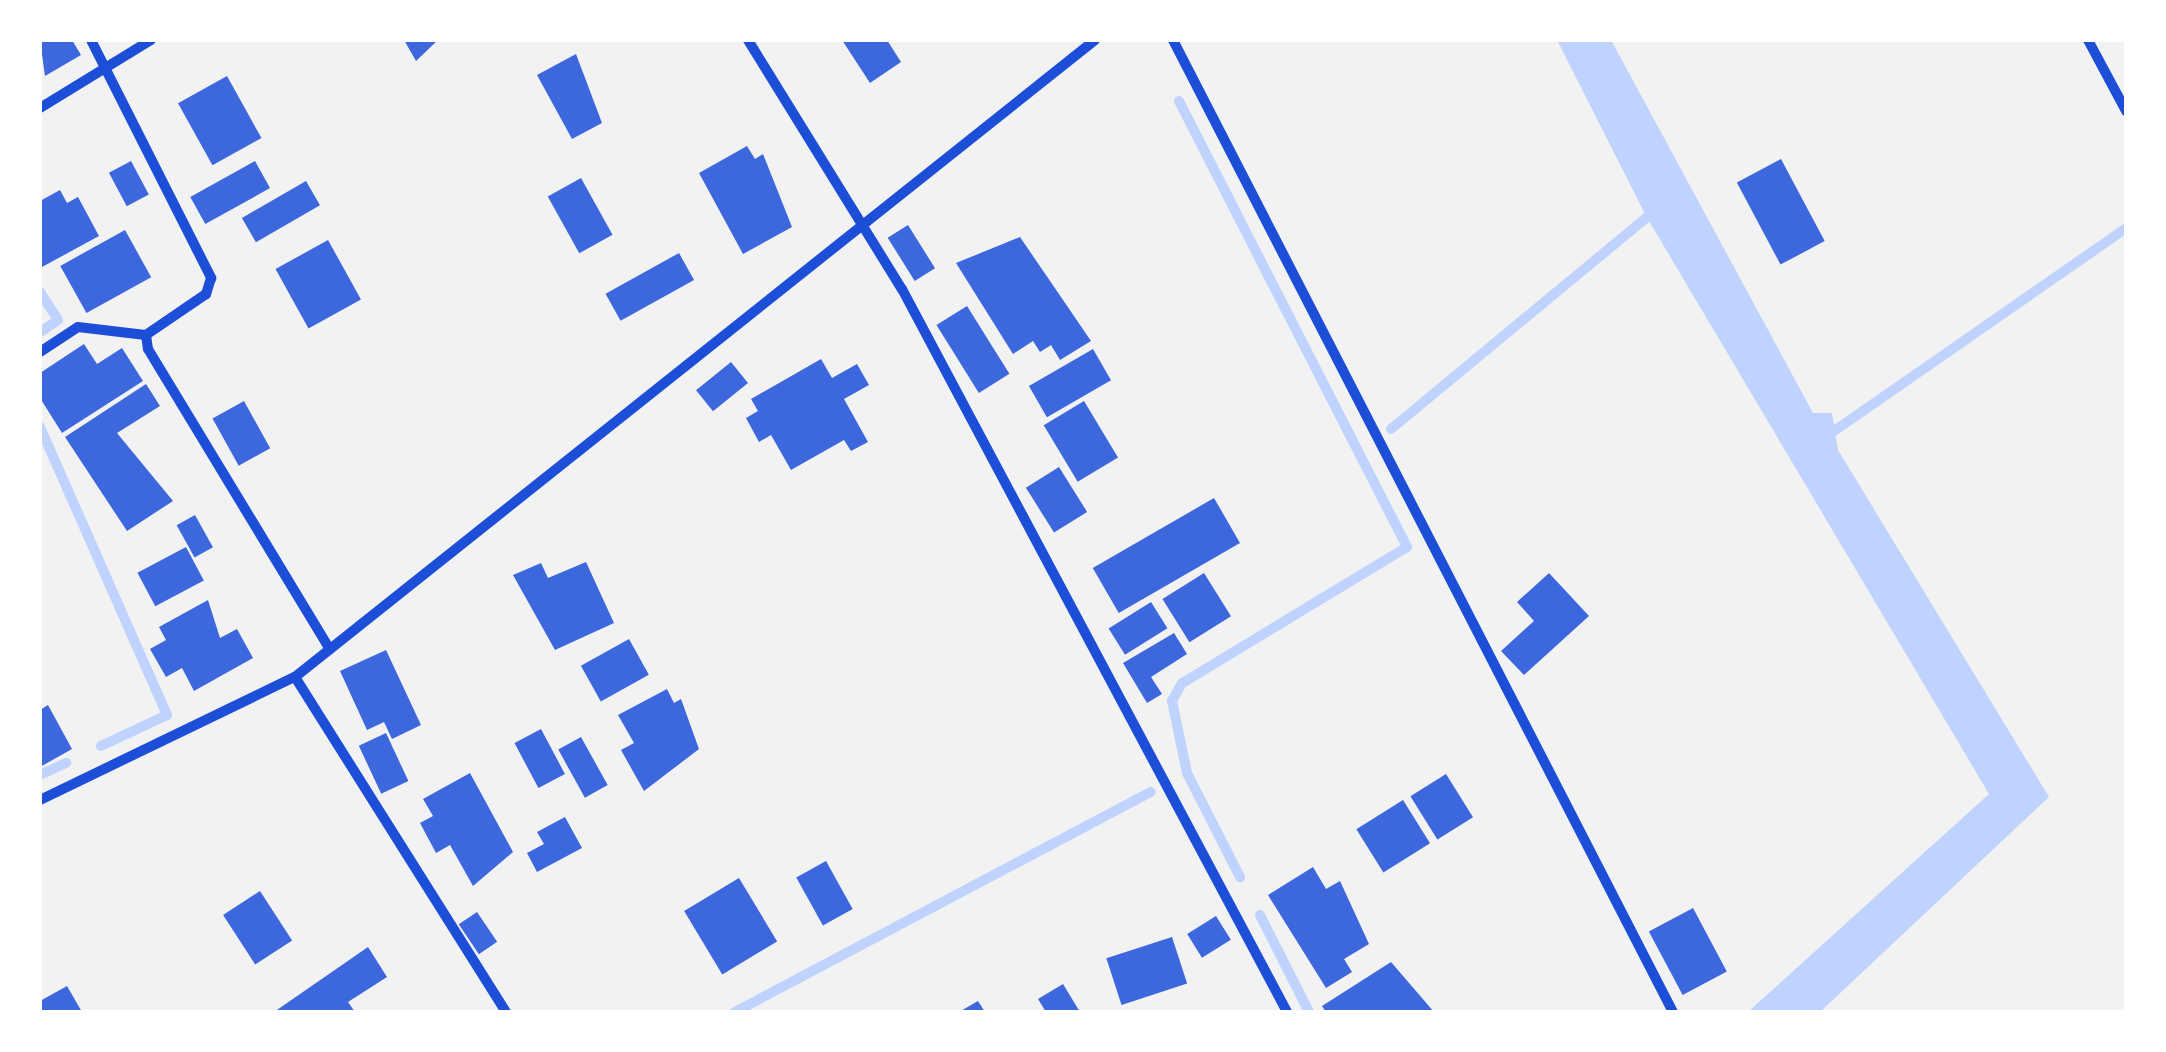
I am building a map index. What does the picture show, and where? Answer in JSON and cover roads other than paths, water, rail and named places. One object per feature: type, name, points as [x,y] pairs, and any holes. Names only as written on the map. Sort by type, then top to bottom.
[{"type":"street","points":[[40,352],[78,327],[146,335],[206,294],[211,278],[91,40]]},
{"type":"street","points":[[40,108],[151,40]]},
{"type":"street","points":[[748,40],[861,233],[902,289],[1287,1012]]},
{"type":"street","points":[[40,800],[295,677],[861,233],[1095,40]]},
{"type":"street","points":[[1173,40],[1673,1012]]},
{"type":"street","points":[[2088,40],[2126,111]]},
{"type":"street","points":[[146,335],[330,649]]},
{"type":"street","points":[[295,677],[506,1012]]},
{"type":"water","points":[[1557,40],[1611,40],[1813,413],[1832,413],[1838,450],[2049,797],[1820,1012],[1748,1012],[1989,794],[1646,216]]},
{"type":"waterway","points":[[1179,101],[1407,547],[1182,683],[1172,701],[1187,773],[1240,877]]},
{"type":"waterway","points":[[1391,429],[1656,210]]},
{"type":"waterway","points":[[1827,436],[2126,228]]},
{"type":"waterway","points":[[40,292],[58,320],[40,332]]},
{"type":"waterway","points":[[40,427],[167,715],[101,746]]},
{"type":"waterway","points":[[40,775],[66,763]]},
{"type":"waterway","points":[[735,1012],[1150,792]]},
{"type":"waterway","points":[[1260,915],[1309,1012]]}]
